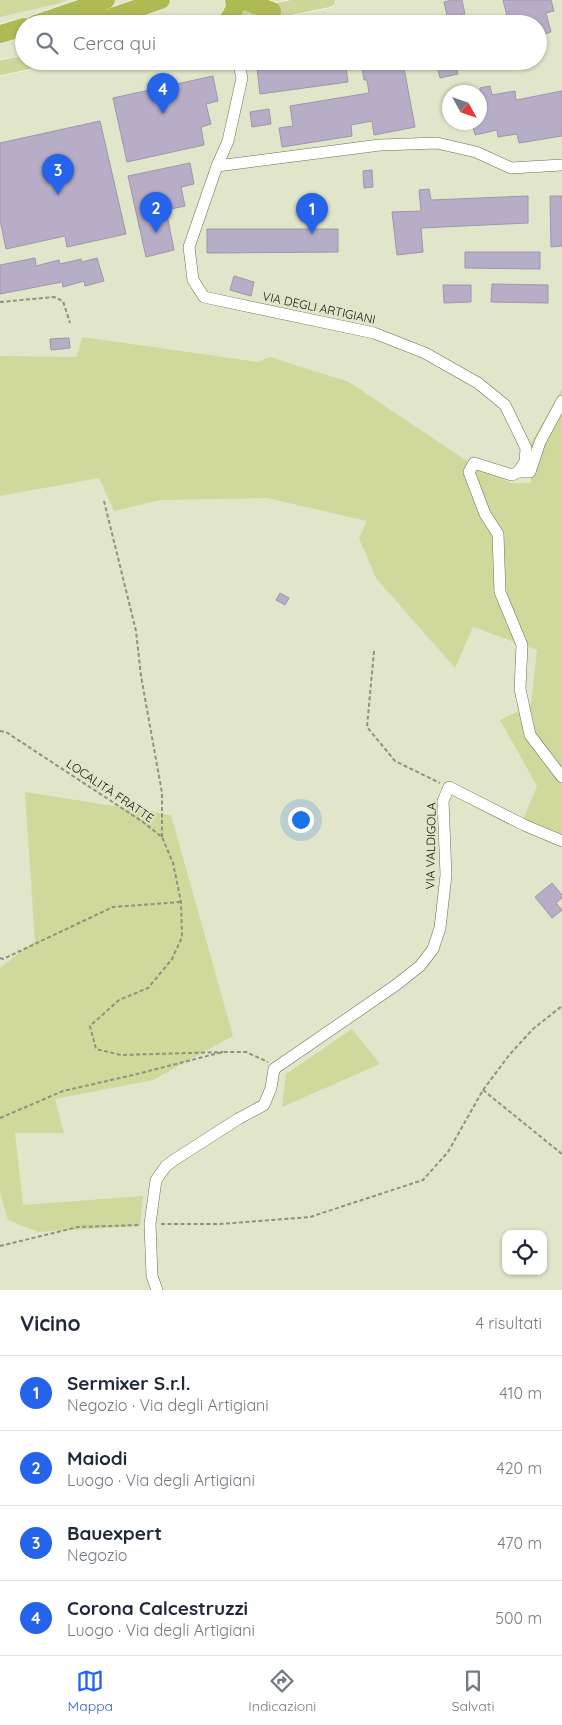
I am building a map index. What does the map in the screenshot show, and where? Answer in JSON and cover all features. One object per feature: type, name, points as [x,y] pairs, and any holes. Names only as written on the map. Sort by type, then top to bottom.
[{"type":"highway","points":[[62,15],[106,0]]},
{"type":"highway","points":[[85,15],[120,0]]},
{"type":"highway","points":[[118,15],[161,0]]},
{"type":"highway","points":[[232,15],[235,8],[234,0]]},
{"type":"highway","points":[[242,0],[272,11]]},
{"type":"highway","points":[[0,34],[15,30]]},
{"type":"highway","points":[[0,40],[15,37]]},
{"type":"main road","points":[[256,15],[328,0]]},
{"type":"main road","points":[[0,68],[15,65]]},
{"type":"street","name":"VIA DEGLI ARTIGIANI","points":[[240,70],[242,78],[228,142],[217,166],[189,247],[193,280],[204,297],[374,333],[425,353],[478,383],[505,405],[526,448],[525,462],[518,472]]},
{"type":"street","points":[[217,166],[380,145],[437,143],[476,152],[511,168],[562,165]]},
{"type":"street","points":[[562,401],[540,442],[530,472],[518,472],[512,475],[474,463],[468,472],[485,514],[498,534],[500,592],[522,645],[520,689],[530,735],[562,777]]},
{"type":"street","name":"VIA VALDIGOLA","points":[[274,1069],[396,985],[420,966],[433,949],[440,928],[446,875],[443,801],[449,787],[524,825],[562,840]]},
{"type":"street","points":[[157,1290],[152,1276],[150,1224],[156,1180],[166,1166],[238,1119],[264,1105],[271,1088],[274,1069]]},
{"type":"path","points":[[0,302],[54,297],[63,301],[70,323]]},
{"type":"path","points":[[104,501],[136,631],[141,676],[162,793],[162,837]]},
{"type":"path","points":[[374,651],[367,727],[395,761],[449,787]]},
{"type":"path","name":"LOCALITÀ FRATTE","points":[[0,731],[6,732],[143,822],[162,837],[173,863],[181,902],[182,937],[172,960],[148,988],[118,1000],[90,1026],[96,1049],[121,1055],[223,1052]]},
{"type":"path","points":[[0,958],[3,959],[113,907],[181,902]]},
{"type":"path","points":[[0,1246],[78,1226],[220,1224],[310,1217],[423,1180],[448,1152],[483,1090],[510,1054],[533,1029],[562,1006]]},
{"type":"path","points":[[0,1118],[63,1091],[223,1052],[246,1052],[268,1062],[274,1069]]},
{"type":"path","points":[[483,1090],[562,1154]]},
{"type":"green space","points":[[0,0],[67,0],[0,17]]},
{"type":"green space","points":[[82,337],[257,362],[270,357],[349,382],[479,469],[512,483],[531,483],[531,443],[562,389],[562,841],[523,820],[537,786],[500,720],[531,705],[537,650],[473,627],[455,668],[376,578],[359,538],[367,521],[267,498],[160,500],[114,511],[99,478],[0,496],[0,356],[77,357]]},
{"type":"green space","points":[[25,792],[171,815],[233,1036],[153,1080],[55,1099],[64,1133],[15,1133],[23,1205],[143,1196],[140,1226],[38,1232],[8,1220],[0,1192],[0,968],[35,941]]},
{"type":"green space","points":[[352,1029],[380,1064],[282,1107],[286,1074]]},
{"type":"building","points":[[462,0],[465,14],[447,15],[444,2]]},
{"type":"building","points":[[503,0],[551,0],[554,11],[546,13],[547,15],[507,15]]},
{"type":"building","points":[[547,17],[551,32],[547,33]]},
{"type":"building","points":[[257,70],[346,70],[348,82],[260,94]]},
{"type":"building","points":[[362,70],[404,70],[415,127],[374,135],[372,121],[351,125],[352,136],[282,147],[279,128],[293,126],[290,106],[369,93],[367,80],[364,80]]},
{"type":"building","points":[[438,70],[457,70],[458,74],[440,78]]},
{"type":"building","points":[[213,76],[218,101],[206,104],[211,124],[201,127],[204,145],[127,162],[113,98]]},
{"type":"building","points":[[490,86],[492,95],[515,91],[516,100],[562,91],[562,136],[519,143],[517,134],[498,137],[497,130],[475,135],[474,130],[487,130],[487,87]]},
{"type":"building","points":[[269,109],[271,124],[252,127],[250,112]]},
{"type":"building","points":[[100,121],[126,234],[67,247],[65,236],[6,249],[0,220],[0,143]]},
{"type":"building","points":[[190,163],[194,184],[181,187],[185,206],[166,210],[174,250],[146,257],[128,176]]},
{"type":"building","points":[[372,170],[373,187],[364,188],[363,171]]},
{"type":"building","points":[[429,189],[431,200],[528,196],[528,223],[421,228],[423,252],[397,255],[392,212],[421,211],[419,190]]},
{"type":"building","points":[[550,196],[562,196],[562,246],[551,247]]},
{"type":"building","points":[[207,229],[338,229],[338,252],[207,253]]},
{"type":"building","points":[[465,252],[540,252],[540,269],[465,268]]},
{"type":"building","points":[[35,258],[36,266],[59,260],[60,264],[81,259],[82,262],[97,258],[104,281],[85,286],[84,281],[63,287],[62,282],[0,294],[0,265]]},
{"type":"building","points":[[234,276],[254,282],[251,296],[230,290]]},
{"type":"building","points":[[492,284],[548,285],[548,303],[491,302]]},
{"type":"building","points":[[443,285],[471,285],[471,302],[444,303]]},
{"type":"building","points":[[69,338],[70,348],[51,350],[50,339]]},
{"type":"building","points":[[280,593],[289,598],[285,605],[276,600]]},
{"type":"building","points":[[552,883],[562,895],[562,898],[556,903],[562,910],[552,918],[535,897]]},
{"type":"place","name":"Corona Calcestruzzi","points":[[163,114]]},
{"type":"place","name":"Bauexpert","points":[[58,195]]},
{"type":"place","name":"Maiodi","points":[[156,233]]},
{"type":"place","name":"Sermixer S.r.l.","points":[[312,234]]}]
